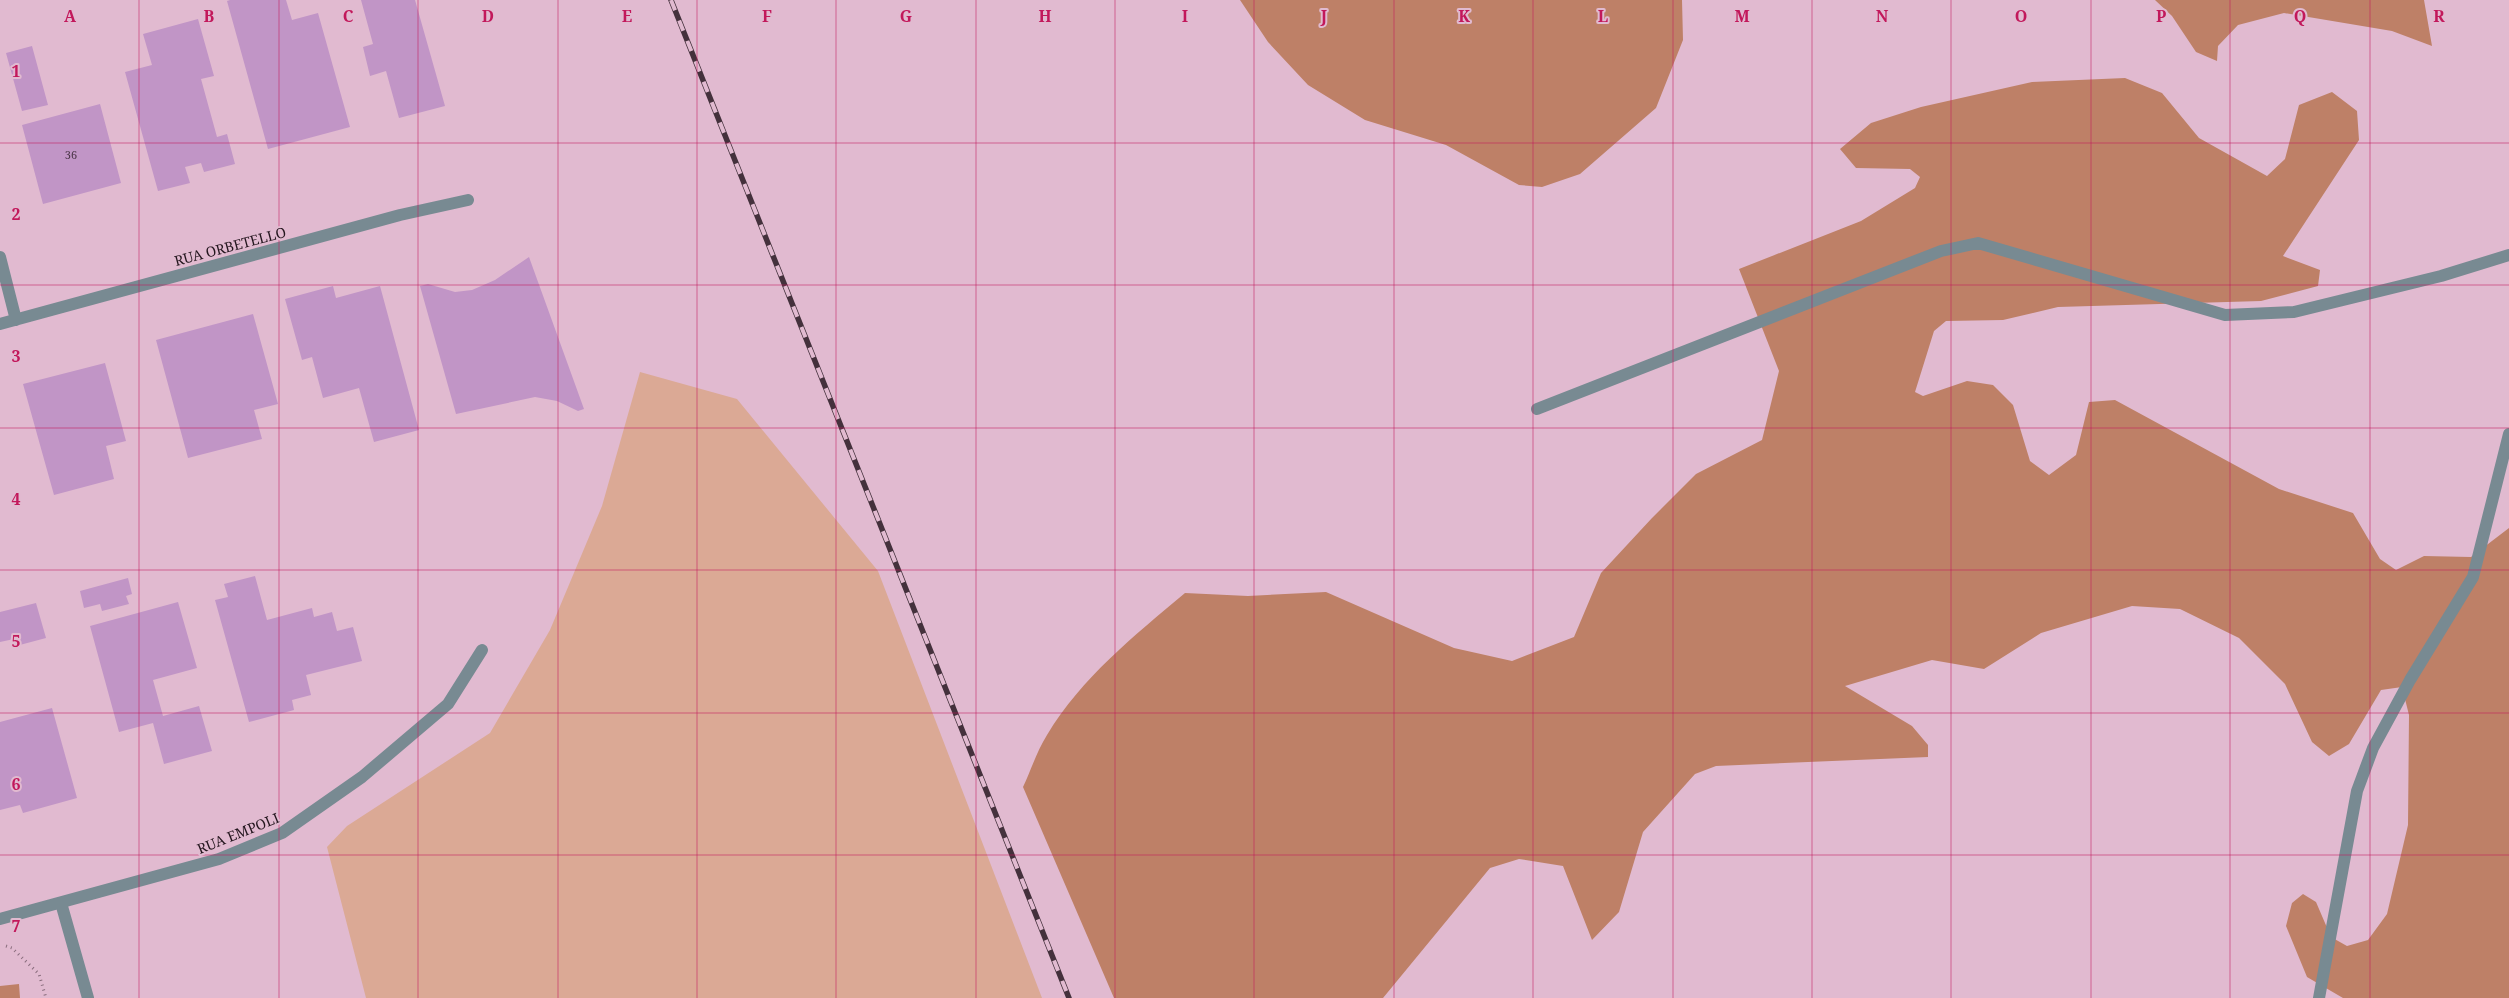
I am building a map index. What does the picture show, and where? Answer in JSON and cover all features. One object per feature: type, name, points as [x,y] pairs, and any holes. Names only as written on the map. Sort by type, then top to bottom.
[{"type":"street","name":"RUA ORBETELLO","points":[[0,324],[390,218],[468,200]]},
{"type":"street","points":[[1537,409],[1941,251],[1978,243],[2225,315],[2294,312],[2441,276],[2509,255]]},
{"type":"street","points":[[0,257],[16,320]]},
{"type":"street","points":[[2319,998],[2357,791],[2373,748],[2473,577],[2509,434]]},
{"type":"street","name":"RUA EMPOLI","points":[[0,918],[219,860],[282,833],[362,777],[448,704],[482,650]]},
{"type":"street","points":[[61,903],[88,998]]},
{"type":"path","points":[[0,944],[12,948],[39,974],[46,998]]},
{"type":"shaded area","points":[[1240,0],[1682,0],[1683,40],[1656,108],[1580,174],[1542,187],[1519,185],[1446,145],[1365,120],[1308,85],[1268,42]]},
{"type":"shaded area","points":[[2155,0],[2424,0],[2432,46],[2392,31],[2284,13],[2238,25],[2218,46],[2217,61],[2196,52],[2172,16]]},
{"type":"shaded area","points":[[2125,78],[2162,93],[2199,138],[2267,176],[2285,159],[2299,105],[2332,92],[2357,111],[2359,140],[2283,256],[2320,270],[2318,286],[2261,301],[2058,307],[2003,320],[1946,321],[1934,331],[1915,392],[1923,396],[1967,381],[1993,385],[2013,405],[2030,461],[2049,475],[2076,455],[2089,402],[2115,400],[2279,489],[2353,513],[2380,559],[2396,570],[2424,556],[2471,557],[2509,528],[2509,998],[2343,998],[2307,977],[2286,926],[2292,903],[2303,894],[2316,902],[2331,937],[2347,946],[2368,940],[2387,914],[2408,825],[2409,715],[2402,687],[2381,690],[2349,744],[2329,756],[2312,742],[2285,684],[2239,638],[2180,609],[2132,606],[2041,633],[1984,669],[1932,660],[1845,686],[1912,726],[1928,745],[1928,757],[1716,766],[1695,774],[1643,832],[1619,912],[1592,940],[1563,866],[1519,859],[1490,868],[1383,998],[1114,998],[1023,787],[1043,741],[1061,714],[1076,694],[1110,658],[1185,593],[1248,596],[1326,592],[1454,648],[1512,661],[1574,637],[1601,573],[1652,518],[1696,474],[1762,440],[1779,371],[1739,269],[1861,221],[1915,188],[1920,177],[1910,169],[1856,168],[1840,149],[1871,123],[1921,107],[2032,82]]},
{"type":"shaded area","points":[[640,372],[737,399],[878,571],[1042,998],[366,998],[327,847],[347,826],[490,733],[550,630],[602,506]]},
{"type":"shaded area","points":[[19,984],[20,998],[0,998],[0,986]]},
{"type":"building","points":[[286,0],[292,20],[318,13],[350,127],[268,149],[227,1]]},
{"type":"building","points":[[361,0],[415,0],[445,106],[399,118],[386,71],[370,76],[363,47],[373,44]]},
{"type":"building","points":[[198,19],[214,76],[201,79],[217,137],[227,134],[235,164],[204,172],[201,163],[185,167],[190,183],[158,191],[125,72],[152,65],[143,34]]},
{"type":"building","points":[[32,46],[48,105],[22,111],[6,53]]},
{"type":"building","points":[[100,104],[121,183],[43,204],[22,125]]},
{"type":"building","points":[[529,257],[584,409],[578,411],[557,401],[535,397],[456,414],[420,286],[428,284],[455,292],[472,290],[495,280]]},
{"type":"building","points":[[333,286],[336,298],[380,286],[419,430],[374,442],[359,388],[323,398],[312,357],[302,360],[285,299]]},
{"type":"building","points":[[253,314],[278,404],[254,410],[262,439],[188,458],[156,340]]},
{"type":"building","points":[[105,363],[126,441],[106,446],[114,479],[54,495],[23,384]]},
{"type":"building","points":[[255,576],[267,620],[312,608],[314,617],[332,612],[337,631],[353,627],[362,661],[306,675],[311,695],[292,700],[294,710],[249,722],[215,600],[228,597],[224,584]]},
{"type":"building","points":[[128,578],[132,594],[126,596],[129,604],[102,611],[100,604],[84,608],[80,591]]},
{"type":"building","points":[[178,602],[197,668],[153,680],[163,716],[199,706],[212,751],[164,764],[153,723],[119,732],[90,626]]},
{"type":"building","points":[[36,603],[46,638],[16,646],[14,639],[0,642],[0,612]]},
{"type":"building","points":[[52,708],[77,798],[23,813],[20,805],[0,810],[0,722]]},
{"type":"railway","points":[[671,0],[1069,998]]}]
